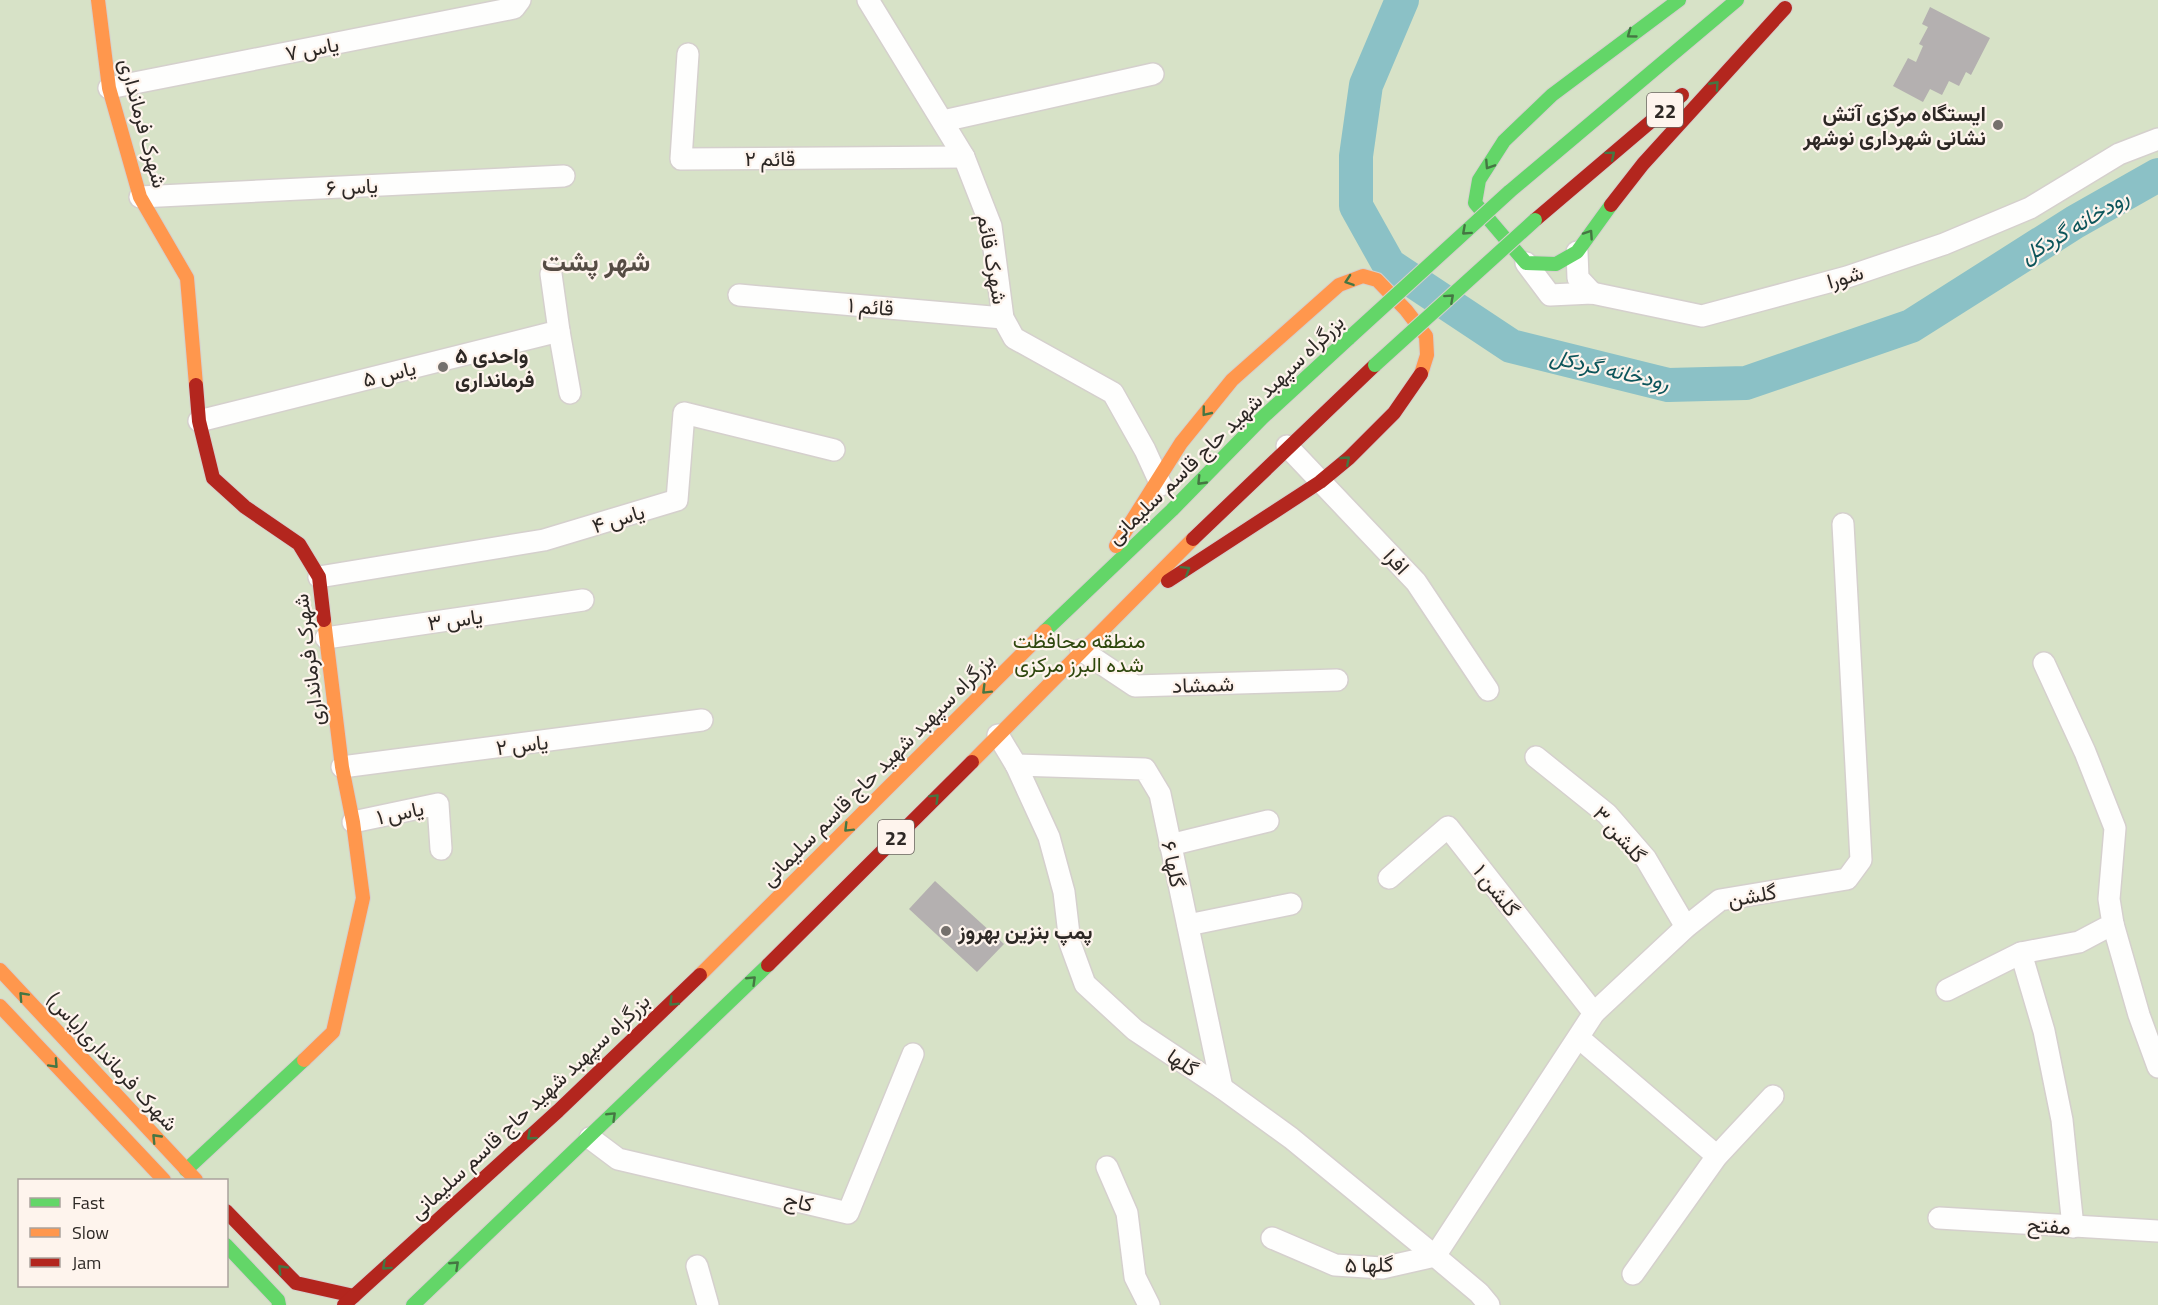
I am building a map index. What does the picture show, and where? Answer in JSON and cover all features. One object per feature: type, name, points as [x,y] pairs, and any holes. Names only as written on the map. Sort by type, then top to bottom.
[{"type":"main road","name":"شهرک فرمانداری","points":[[98,0],[109,88],[140,197],[187,278],[199,421],[213,478],[245,507],[299,544],[319,577],[342,767],[353,822],[363,898],[333,1032],[186,1170]]},
{"type":"main road","points":[[1679,0],[1552,95],[1504,141],[1479,180],[1476,202],[1526,263],[1556,264],[1577,252],[1600,218],[1643,164],[1790,4]]},
{"type":"main road","name":"بزرگراه سپهبد شهید حاج قاسم سلیمانی","points":[[349,1300],[558,1111],[715,961],[1050,626],[1172,510],[1262,418],[1509,192],[1737,0]]},
{"type":"main road","name":"22","points":[[413,1305],[590,1138],[1287,446],[1535,220],[1790,4]]},
{"type":"main road","points":[[1089,590],[1181,443],[1232,380],[1339,285],[1363,276],[1377,279],[1426,336],[1427,355],[1419,379],[1394,413],[1349,458],[1320,482],[1236,539],[1118,613]]},
{"type":"main road","name":"شهرک فرمانداری(یاس)","points":[[0,970],[195,1179]]},
{"type":"main road","points":[[0,1006],[164,1179]]},
{"type":"main road","points":[[100,1114],[117,1097]]},
{"type":"main road","points":[[228,1213],[296,1283],[349,1300]]},
{"type":"main road","points":[[228,1247],[278,1300],[279,1305]]},
{"type":"street","name":"شهرک قائم","points":[[868,0],[964,157],[991,226],[1003,318],[1014,338],[1113,393],[1145,450],[1172,510]]},
{"type":"street","name":"یاس ۷","points":[[109,88],[517,4]]},
{"type":"street","name":"قائم ۲","points":[[688,54],[681,159],[964,157]]},
{"type":"street","points":[[943,121],[1153,74]]},
{"type":"street","name":"شورا","points":[[1526,263],[1550,296],[1592,293],[1702,316],[1847,277],[1944,244],[2030,208],[2119,154],[2158,139]]},
{"type":"street","name":"یاس ۶","points":[[140,197],[564,176]]},
{"type":"street","points":[[1577,252],[1578,278],[1592,293]]},
{"type":"street","points":[[550,274],[570,393]]},
{"type":"street","name":"قائم ۱","points":[[739,295],[1003,318]]},
{"type":"street","name":"یاس ۵","points":[[199,421],[559,331]]},
{"type":"street","name":"یاس ۴","points":[[319,577],[544,540],[677,500],[684,413],[834,450]]},
{"type":"street","name":"افرا","points":[[1287,446],[1416,582],[1488,690]]},
{"type":"street","name":"گلشن","points":[[1435,1256],[1594,1013],[1686,927],[1720,900],[1847,879],[1861,860],[1843,524]]},
{"type":"street","name":"یاس ۳","points":[[326,638],[583,600]]},
{"type":"street","name":"شمشاد","points":[[1080,650],[1135,686],[1336,680]]},
{"type":"street","points":[[2044,663],[2085,752],[2115,828],[2109,900],[2113,924],[2139,1015],[2158,1067]]},
{"type":"street","name":"یاس ۲","points":[[342,767],[702,720]]},
{"type":"street","name":"گلها","points":[[998,735],[1016,765],[1049,837],[1064,892],[1070,943],[1085,984],[1136,1030],[1291,1138],[1479,1293],[1489,1305]]},
{"type":"street","name":"گلشن ۳","points":[[1536,757],[1607,814],[1646,859],[1686,927]]},
{"type":"street","name":"گلها ۶","points":[[1016,765],[1145,770],[1160,795],[1222,1088]]},
{"type":"street","name":"یاس ۱","points":[[353,822],[438,804],[441,849]]},
{"type":"street","points":[[1170,845],[1268,821]]},
{"type":"street","name":"گلشن ۱","points":[[1389,878],[1448,828],[1594,1013]]},
{"type":"street","points":[[1188,925],[1291,904]]},
{"type":"street","points":[[1947,990],[2021,953],[2079,942],[2113,924]]},
{"type":"street","points":[[2021,953],[2044,1030],[2062,1120],[2073,1227]]},
{"type":"street","points":[[1579,1038],[1717,1156]]},
{"type":"street","name":"کاج","points":[[590,1138],[618,1159],[848,1213],[913,1054]]},
{"type":"street","points":[[1633,1274],[1717,1156],[1773,1096]]},
{"type":"street","points":[[1107,1167],[1127,1213],[1135,1277],[1149,1305]]},
{"type":"street","name":"مفتح","points":[[1939,1218],[2158,1231]]},
{"type":"street","name":"گلها ۵","points":[[1272,1238],[1335,1265],[1382,1268],[1435,1256]]},
{"type":"street","points":[[697,1266],[708,1305]]},
{"type":"green space","name":"منطقه محافظت شده البرز مرکزی","points":[[0,0],[2158,0],[2158,1305],[0,1305]]},
{"type":"building","points":[[1930,7],[1990,38],[1971,75],[1966,72],[1959,86],[1949,81],[1942,95],[1930,89],[1923,102],[1893,86],[1908,58],[1916,62],[1923,46],[1919,44],[1928,27],[1922,24]]},
{"type":"building","points":[[935,881],[1004,944],[977,972],[909,909]]},
{"type":"waterway","name":"رودخانه گردکل","points":[[1402,0],[1366,85],[1356,156],[1356,206],[1389,265],[1511,346],[1668,385],[1746,383],[1911,326],[2075,222],[2158,175]]},
{"type":"traffic: fast","points":[[1611,205],[1577,252],[1556,264],[1526,263],[1475,203],[1479,180],[1504,141],[1552,95],[1679,0]]},
{"type":"traffic: fast","points":[[1509,192],[1737,0]]},
{"type":"traffic: fast","points":[[1349,338],[1509,192]]},
{"type":"traffic: fast","points":[[1375,365],[1535,220]]},
{"type":"traffic: fast","points":[[1045,631],[1172,510],[1262,418],[1349,338]]},
{"type":"traffic: fast","points":[[413,1305],[768,965]]},
{"type":"traffic: fast","points":[[186,1170],[304,1060]]},
{"type":"traffic: fast","points":[[228,1247],[278,1300],[279,1305]]},
{"type":"traffic: slow","points":[[98,0],[109,88],[140,197],[187,278],[196,385]]},
{"type":"traffic: slow","points":[[1116,546],[1181,443],[1232,380],[1339,285],[1363,276],[1377,280],[1406,310],[1426,336],[1427,355],[1421,374]]},
{"type":"traffic: slow","points":[[972,762],[1193,539]]},
{"type":"traffic: slow","points":[[304,1060],[333,1032],[363,898],[353,822],[342,767],[324,620]]},
{"type":"traffic: slow","points":[[700,975],[1045,631]]},
{"type":"traffic: slow","points":[[0,970],[195,1179]]},
{"type":"traffic: slow","points":[[0,1006],[163,1179]]},
{"type":"traffic: jam","points":[[1611,205],[1643,164],[1785,8]]},
{"type":"traffic: jam","points":[[1535,220],[1682,95]]},
{"type":"traffic: jam","points":[[1193,539],[1375,365]]},
{"type":"traffic: jam","points":[[1168,581],[1320,482],[1349,458],[1394,413],[1421,374]]},
{"type":"traffic: jam","points":[[196,385],[199,421],[213,478],[245,507],[299,544],[319,577],[324,620]]},
{"type":"traffic: jam","points":[[768,965],[972,762]]},
{"type":"traffic: jam","points":[[344,1305],[558,1111],[700,975]]},
{"type":"traffic: jam","points":[[228,1213],[296,1283],[354,1296]]},
{"type":"place","name":"ایستگاه مرکزی آتش نشانی شهرداری نوشهر","points":[[1998,125]]},
{"type":"place","name":"۵ واحدی فرمانداری","points":[[443,367]]},
{"type":"place","name":"پمپ بنزین بهروز","points":[[946,931]]},
{"type":"district","name":"شهر پشت","points":[[596,260]]}]
